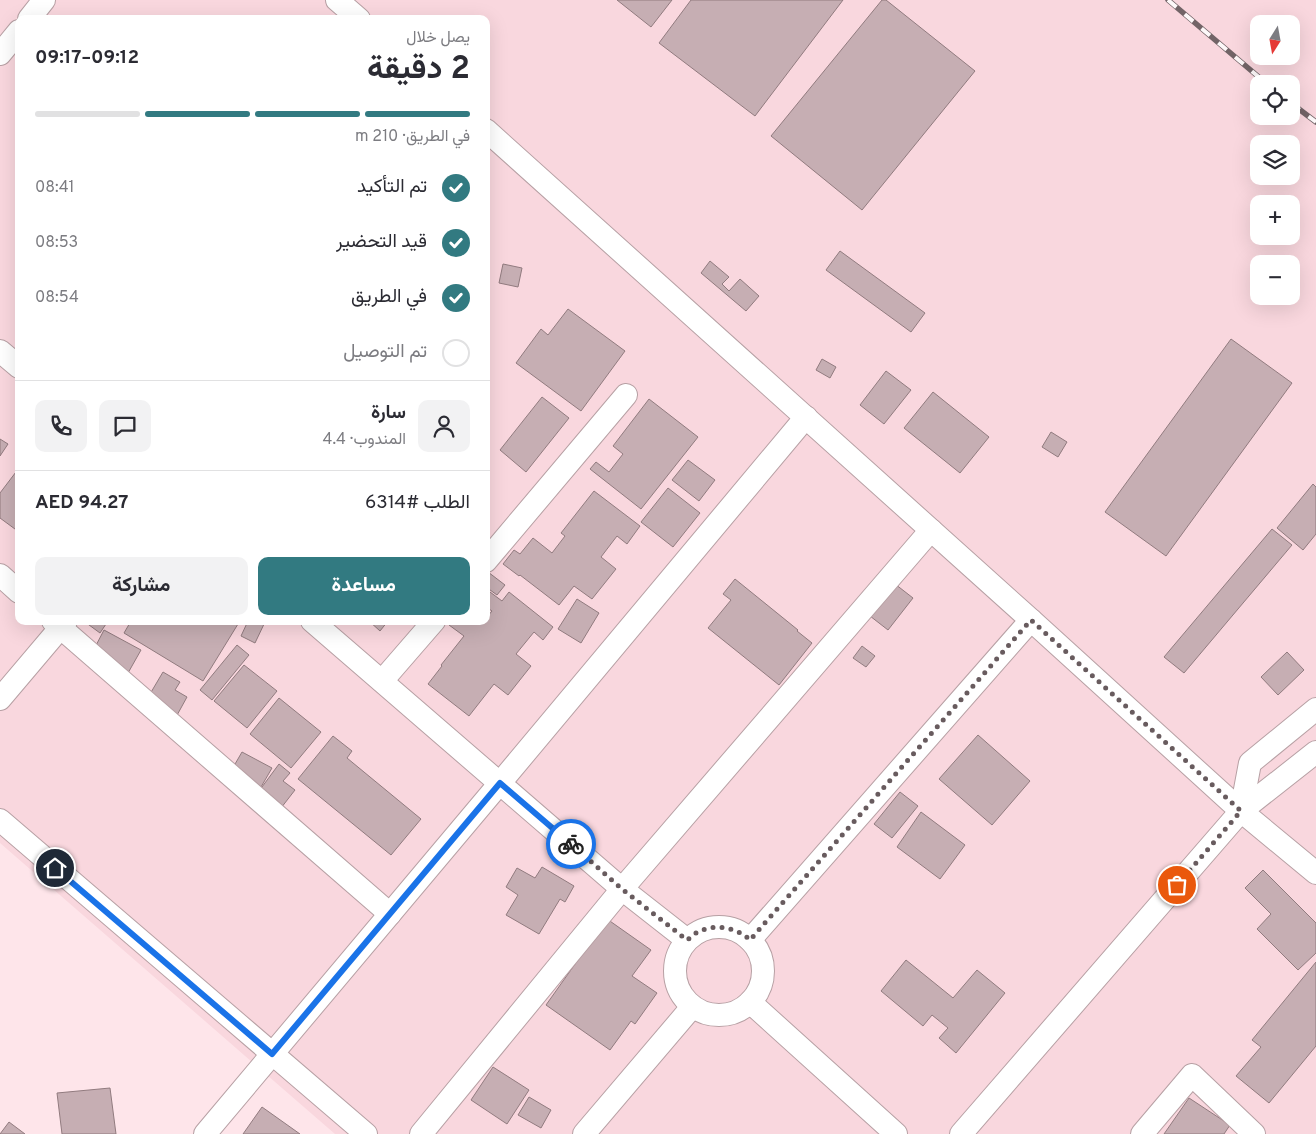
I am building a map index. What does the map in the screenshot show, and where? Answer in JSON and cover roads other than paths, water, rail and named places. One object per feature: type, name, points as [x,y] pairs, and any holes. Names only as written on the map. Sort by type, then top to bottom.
[{"type":"street","points":[[32,15],[44,0]]},
{"type":"street","points":[[337,0],[354,15]]},
{"type":"street","points":[[0,54],[15,36]]},
{"type":"street","points":[[490,134],[1241,811],[1316,873]]},
{"type":"street","points":[[0,351],[15,364]]},
{"type":"street","points":[[490,556],[626,395]]},
{"type":"street","points":[[205,1134],[806,417]]},
{"type":"street","points":[[421,1134],[622,889],[931,530]]},
{"type":"street","points":[[0,575],[15,588]]},
{"type":"street","points":[[750,940],[1031,620]]},
{"type":"street","points":[[0,699],[58,625]]},
{"type":"street","points":[[62,625],[390,914]]},
{"type":"street","points":[[317,625],[622,889],[687,940]]},
{"type":"street","points":[[382,681],[431,625]]},
{"type":"street","points":[[1241,811],[1250,763],[1316,709]]},
{"type":"street","points":[[961,1134],[1241,811],[1316,752]]},
{"type":"street","points":[[0,820],[366,1134]]},
{"type":"street","points":[[721,927],[734,930],[745,935],[750,940],[760,956],[763,968],[758,992],[750,1002],[740,1010],[728,1015],[716,1015],[704,1013],[692,1007],[683,998],[677,987],[674,975],[675,962],[679,950],[687,940],[697,932],[721,927]]},
{"type":"street","points":[[750,1002],[896,1134]]},
{"type":"street","points":[[584,1134],[692,1007]]},
{"type":"street","points":[[1142,1134],[1192,1075],[1254,1134]]},
{"type":"railway","points":[[1168,0],[1256,75]]},
{"type":"railway","points":[[1300,110],[1316,122]]}]
